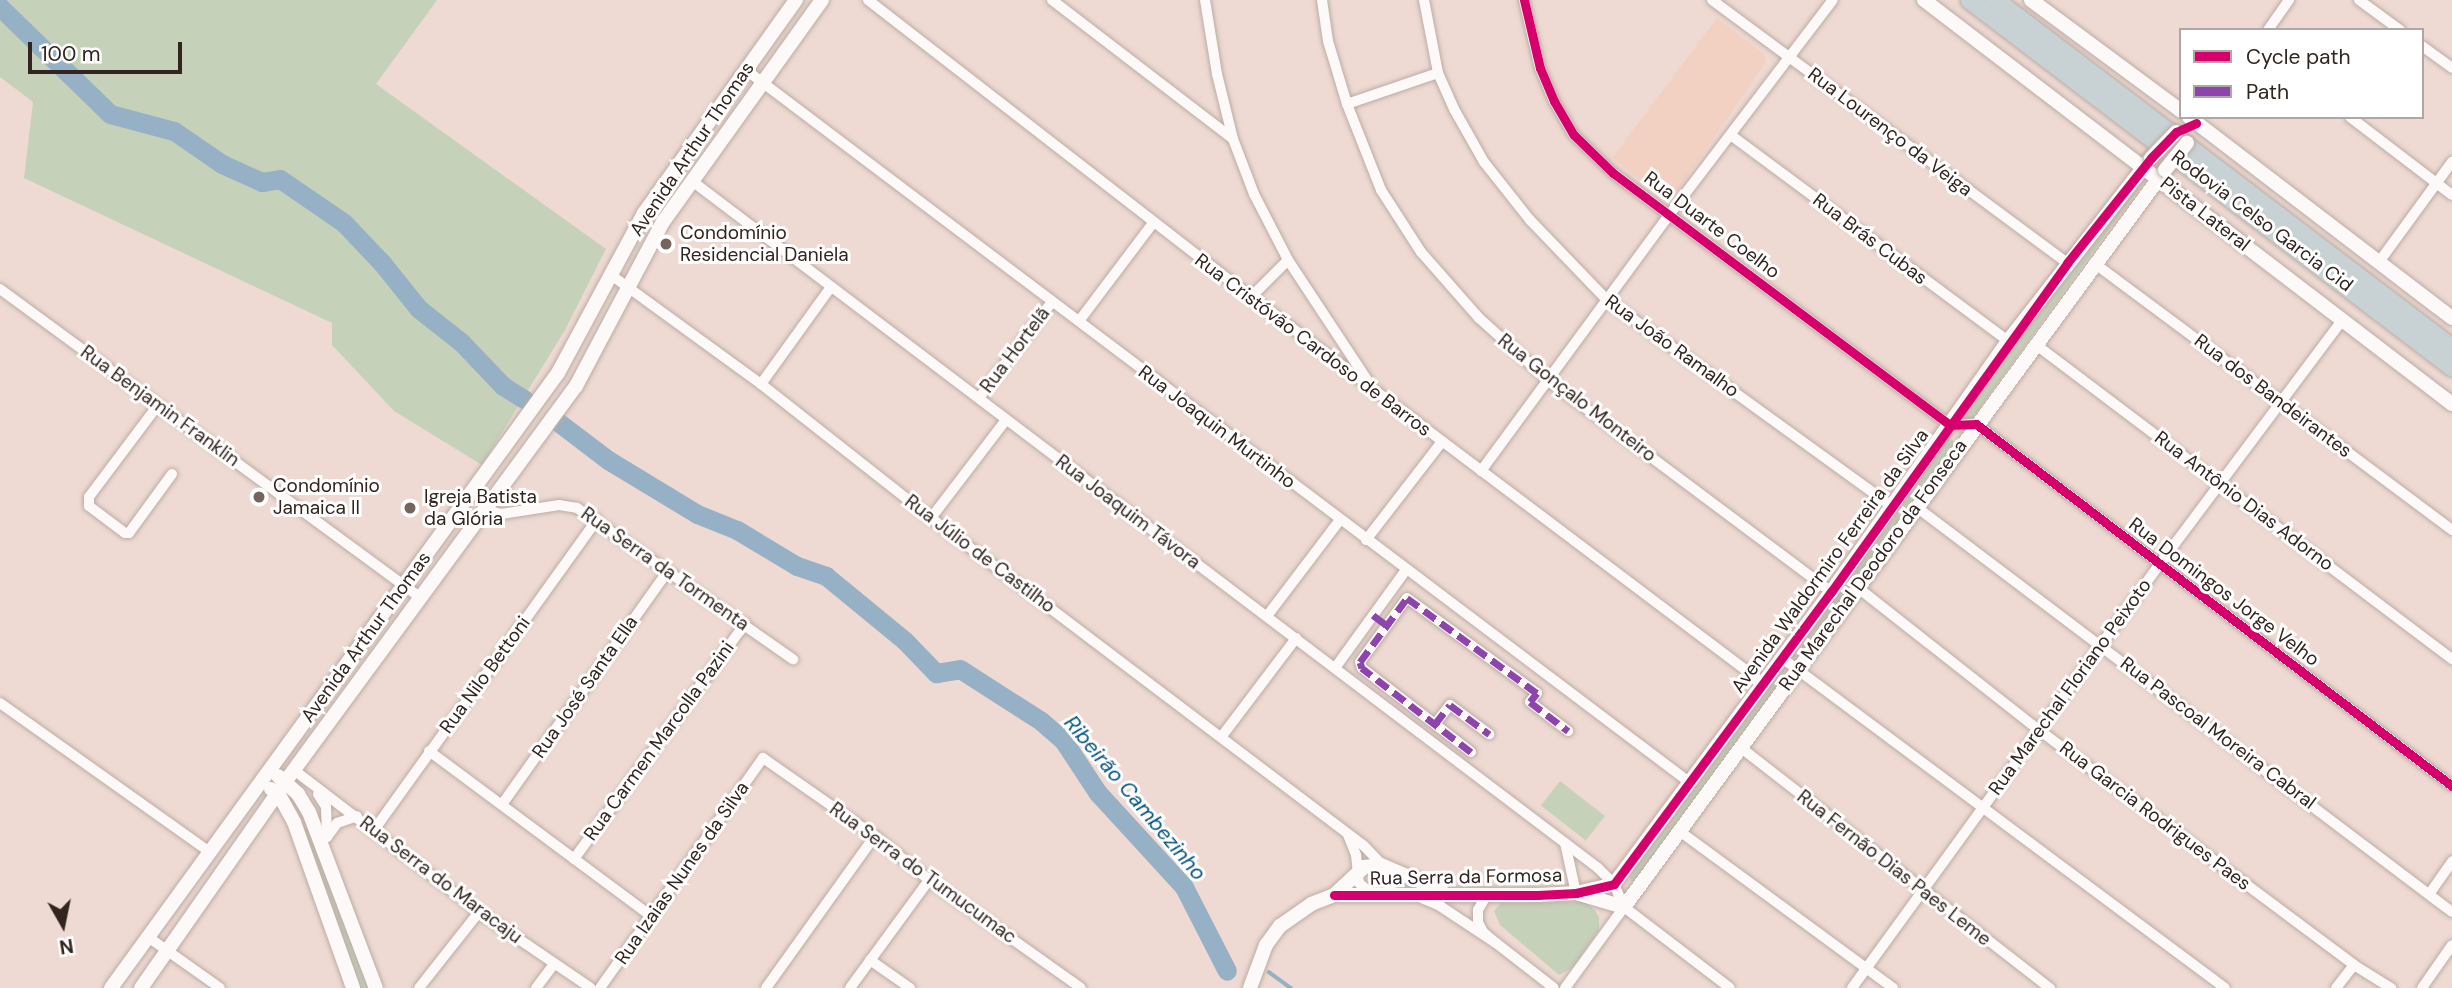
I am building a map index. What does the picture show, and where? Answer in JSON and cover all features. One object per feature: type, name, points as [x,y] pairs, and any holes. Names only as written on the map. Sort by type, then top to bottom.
[{"type":"highway","name":"Rodovia Celso Garcia Cid","points":[[1970,0],[2452,367]]},
{"type":"highway","name":"Rodovia Celso Garcia Cid","points":[[1995,0],[2452,348]]},
{"type":"street","name":"Avenida Arthur Thomas","points":[[111,988],[558,373],[644,213],[796,0]]},
{"type":"street","name":"Avenida Arthur Thomas","points":[[141,988],[286,781],[576,386],[663,222],[822,0]]},
{"type":"street","name":"Rua Cristóvão Cardoso de Barros","points":[[868,0],[1441,443],[1763,683]]},
{"type":"street","points":[[1052,0],[1233,139]]},
{"type":"street","points":[[1205,0],[1217,74],[1233,139],[1254,194],[1288,260],[1375,392]]},
{"type":"street","name":"Rua Gonçalo Monteiro","points":[[1322,0],[1328,41],[1347,104],[1381,190],[1421,252],[1479,318],[1548,380],[1831,592]]},
{"type":"street","name":"Rua João Ramalho","points":[[1424,0],[1438,73],[1454,109],[1484,162],[1530,220],[1607,300],[1892,506]]},
{"type":"street","name":"Rua Duarte Coelho","points":[[1524,0],[1540,68],[1574,135],[1613,173],[1950,425]]},
{"type":"street","name":"Rua Lourenço da Veiga","points":[[1712,0],[2067,263]]},
{"type":"street","points":[[1481,471],[1669,215],[1732,136],[1833,0]]},
{"type":"street","name":"Pista Lateral","points":[[1924,0],[2148,162],[2342,320],[2452,404]]},
{"type":"street","points":[[2031,0],[2179,110]]},
{"type":"street","points":[[2269,28],[2289,0]]},
{"type":"street","points":[[2360,0],[2397,28]]},
{"type":"street","points":[[2424,47],[2452,68]]},
{"type":"street","name":"Rua Joaquin Murtinho","points":[[746,70],[1689,782]]},
{"type":"street","points":[[1347,104],[1438,73]]},
{"type":"street","points":[[2195,119],[2452,318]]},
{"type":"street","name":"Avenida Waldormiro Ferreira da Silva","points":[[1614,884],[1831,592],[2008,341],[2067,263],[2148,162],[2176,132],[2195,119]]},
{"type":"street","name":"Rua Marechal Deodoro da Fonseca","points":[[1623,907],[2094,263],[2187,143],[2195,119]]},
{"type":"street","points":[[2353,119],[2452,195]]},
{"type":"street","name":"Rua Brás Cubas","points":[[1732,136],[2008,341]]},
{"type":"street","points":[[2379,262],[2452,162]]},
{"type":"street","name":"Rua Joaquim Távora","points":[[692,181],[1565,842],[1614,884],[1623,907]]},
{"type":"street","points":[[1079,321],[1154,222]]},
{"type":"street","points":[[1251,298],[1288,260]]},
{"type":"street","name":"Rua dos Bandeirantes","points":[[2094,263],[2452,530]]},
{"type":"street","name":"Rua Júlio de Castilho","points":[[611,275],[761,384],[931,518],[1222,736],[1386,867]]},
{"type":"street","points":[[761,384],[831,288]]},
{"type":"street","name":"Rua Benjamin Franklin","points":[[0,289],[421,598]]},
{"type":"street","name":"Rua Hortelã","points":[[979,398],[1052,302]]},
{"type":"street","name":"Rua Marechal Floriano Peixoto","points":[[1852,988],[2159,565],[2342,320]]},
{"type":"street","name":"Rua Antônio Dias Adorno","points":[[2035,344],[2452,659]]},
{"type":"street","points":[[158,405],[89,497],[89,506],[125,533],[129,533],[172,474]]},
{"type":"street","points":[[931,518],[1006,419]]},
{"type":"street","points":[[1950,425],[1976,424]]},
{"type":"street","name":"Rua Domingos Jorge Velho","points":[[1976,424],[2452,786]]},
{"type":"street","points":[[1366,540],[1441,443]]},
{"type":"street","name":"Rua Serra da Tormenta","points":[[486,510],[501,514],[559,505],[577,508],[793,659]]},
{"type":"street","name":"Rua Pascoal Moreira Cabral","points":[[1915,506],[2452,912]]},
{"type":"street","name":"Rua Nilo Bettoni","points":[[374,830],[597,520]]},
{"type":"street","points":[[1267,616],[1340,520]]},
{"type":"street","points":[[1335,668],[1406,570]]},
{"type":"street","name":"Rua José Santa Ella","points":[[503,803],[668,571]]},
{"type":"street","name":"Rua Garcia Rodrigues Paes","points":[[1857,587],[2039,730],[2354,965],[2391,988]]},
{"type":"street","points":[[1471,752],[1363,668],[1360,662],[1401,602],[1411,599],[1537,693],[1530,702],[1568,731]]},
{"type":"street","points":[[1373,615],[1385,624]]},
{"type":"street","name":"Rua Carmen Marcolla Pazini","points":[[574,859],[745,624]]},
{"type":"street","points":[[1222,736],[1296,638]]},
{"type":"street","points":[[1782,658],[2225,988]]},
{"type":"street","points":[[0,703],[210,852]]},
{"type":"street","points":[[1435,724],[1450,705],[1489,734]]},
{"type":"street","name":"Rua Fernão Dias Paes Leme","points":[[1740,747],[2050,988]]},
{"type":"street","points":[[429,751],[503,803],[651,916]]},
{"type":"street","name":"Rua Serra do Tumucumac","points":[[763,758],[875,836],[929,880],[1081,988]]},
{"type":"street","name":"Rua Izaias Nunes da Silva","points":[[600,988],[763,758]]},
{"type":"street","points":[[266,776],[286,781],[303,803],[325,841],[376,988]]},
{"type":"street","points":[[286,781],[294,822],[353,988]]},
{"type":"street","name":"Rua Serra do Maracaju","points":[[286,781],[313,788],[357,816],[479,912],[591,988]]},
{"type":"street","points":[[313,788],[326,807],[325,841]]},
{"type":"street","points":[[325,841],[337,823],[357,816]]},
{"type":"street","points":[[1678,830],[1893,988]]},
{"type":"street","points":[[1348,835],[1356,855],[1357,873],[1363,889],[1380,896],[1393,882],[1386,867]]},
{"type":"street","points":[[766,988],[875,836]]},
{"type":"street","points":[[1565,842],[1576,893]]},
{"type":"street","points":[[2430,893],[2452,861]]},
{"type":"street","name":"Rua Serra da Formosa","points":[[1250,988],[1266,945],[1280,926],[1311,904],[1334,895],[1357,873],[1374,864],[1422,885],[1458,896]]},
{"type":"street","points":[[849,988],[929,880]]},
{"type":"street","name":"Rua Serra da Formosa","points":[[1334,895],[1486,896],[1576,893],[1614,884]]},
{"type":"street","name":"Rua Serra da Formosa","points":[[1576,893],[1623,907]]},
{"type":"street","points":[[1415,896],[1440,906],[1496,943],[1554,988]]},
{"type":"street","points":[[1486,896],[1478,910],[1478,922],[1496,943]]},
{"type":"street","points":[[1565,988],[1623,907],[1730,988]]},
{"type":"street","points":[[419,988],[479,912]]},
{"type":"street","points":[[148,937],[220,988]]},
{"type":"street","points":[[2422,988],[2452,945]]},
{"type":"street","points":[[870,960],[910,988]]},
{"type":"street","points":[[536,988],[554,964]]},
{"type":"street","points":[[2336,988],[2354,965]]},
{"type":"shaded area","points":[[1717,18],[1764,54],[1766,62],[1670,202],[1612,158]]},
{"type":"green space","points":[[0,0],[437,0],[376,84],[606,249],[565,330],[482,465],[394,411],[332,345],[332,323],[24,178],[33,102],[0,77]]},
{"type":"green space","points":[[2139,174],[2147,177],[1971,420],[1963,420]]},
{"type":"green space","points":[[1947,439],[1953,440],[1954,445],[1800,657],[1794,658],[1792,656]]},
{"type":"green space","points":[[1783,669],[1786,676],[1637,881],[1631,881],[1630,875],[1777,672]]},
{"type":"green space","points":[[1560,781],[1605,816],[1586,841],[1541,805]]},
{"type":"green space","points":[[310,827],[370,988],[360,988],[303,830]]},
{"type":"green space","points":[[1584,902],[1594,909],[1599,917],[1599,930],[1572,968],[1559,975],[1500,925],[1494,911],[1501,903]]},
{"type":"waterway","name":"Ribeirão Cambezinho","points":[[0,7],[110,114],[174,131],[222,164],[262,182],[280,179],[344,223],[382,263],[419,309],[461,342],[503,386],[524,399]]},
{"type":"waterway","name":"Ribeirão Cambezinho","points":[[558,422],[608,460],[697,514],[737,530],[797,566],[826,576],[905,641],[936,673],[960,669],[1041,721],[1063,740],[1098,793],[1184,887],[1227,971]]},
{"type":"waterway","name":"Ribeirão Cambezinho","points":[[1269,972],[1291,988]]},
{"type":"marked path","points":[[1471,752],[1362,668],[1360,662],[1407,598],[1537,693],[1530,702],[1568,731]]},
{"type":"marked path","points":[[1373,615],[1385,624]]},
{"type":"marked path","points":[[1435,724],[1450,705],[1489,734]]},
{"type":"cycle path","points":[[1524,0],[1540,68],[1554,101],[1574,135],[1613,173],[1950,425],[1976,424],[2452,786]]},
{"type":"cycle path","points":[[1334,895],[1538,895],[1576,893],[1614,884],[1831,592],[2067,263],[2151,158],[2176,132],[2196,123]]},
{"type":"place","name":"Condomínio Residencial Daniela","points":[[666,244]]},
{"type":"place","name":"Condomínio Jamaica II","points":[[259,497]]},
{"type":"place","name":"Igreja Batista da Glória","points":[[410,508]]}]
